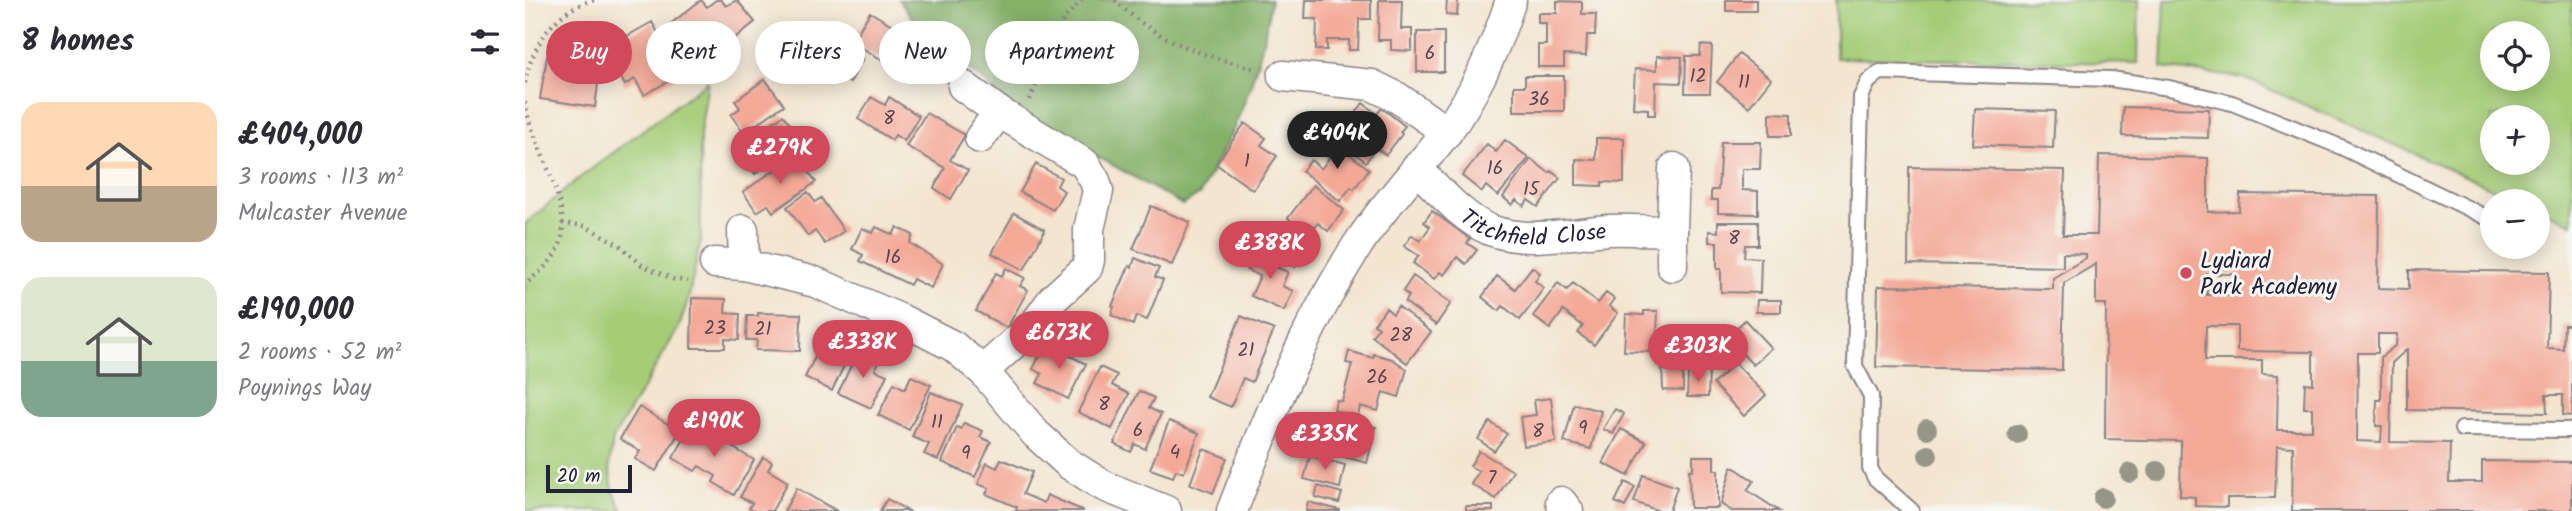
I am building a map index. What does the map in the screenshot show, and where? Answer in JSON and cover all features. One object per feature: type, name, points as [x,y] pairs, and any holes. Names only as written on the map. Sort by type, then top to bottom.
[{"type":"street","points":[[1232,511],[1286,383],[1337,280],[1389,201],[1447,132],[1482,70],[1511,0]]},
{"type":"street","points":[[1283,76],[1372,85],[1398,98],[1447,132]]},
{"type":"street","points":[[963,86],[1008,118],[1085,164],[1098,191],[1089,229],[1087,268],[1053,299],[1035,324],[983,372]]},
{"type":"street","points":[[980,138],[1008,118]]},
{"type":"street","points":[[1672,266],[1674,167]]},
{"type":"street","name":"Titchfield Close","points":[[1416,168],[1462,211],[1479,224],[1499,233],[1543,236],[1609,230],[1672,231]]},
{"type":"street","points":[[743,230],[744,265]]},
{"type":"street","points":[[715,263],[744,265],[815,282],[953,346],[983,372],[1036,435],[1069,464],[1104,486],[1166,511]]},
{"type":"lane","points":[[1912,511],[1875,478],[1870,468],[1871,397],[1855,366],[1861,97],[1868,82],[1880,72],[2111,79],[2169,88],[2232,103],[2341,147],[2480,214]]},
{"type":"lane","points":[[2462,429],[2572,430]]},
{"type":"path","points":[[525,83],[538,45],[564,13],[579,3],[595,0]]},
{"type":"path","points":[[1008,118],[1034,92],[1054,37],[1063,20],[1082,0]]},
{"type":"path","points":[[1115,0],[1131,16],[1170,41],[1217,58],[1283,76]]},
{"type":"path","points":[[525,102],[559,204],[562,223],[562,236],[557,252],[542,270],[525,284]]},
{"type":"path","points":[[562,223],[585,226],[604,235],[618,243],[642,265],[673,279],[704,283],[715,263]]},
{"type":"green space","points":[[899,0],[1271,0],[1264,39],[1250,88],[1234,128],[1200,194],[1183,205],[1011,111],[988,84],[1139,84],[1139,21],[985,21],[985,81],[971,71],[971,21],[915,21]]},
{"type":"green space","points":[[1836,0],[2139,0],[2138,63],[1836,58]]},
{"type":"green space","points":[[2165,0],[2572,0],[2572,224],[2550,214],[2550,189],[2494,189],[2244,78],[2162,68]]},
{"type":"green space","points":[[708,84],[700,134],[701,239],[688,300],[679,327],[613,439],[609,465],[613,490],[623,511],[525,511],[525,224],[577,180]]},
{"type":"building","points":[[701,0],[707,7],[716,0],[721,0],[726,6],[737,0],[755,22],[741,33],[741,21],[674,21]]},
{"type":"building","points":[[1306,0],[1371,0],[1371,19],[1359,19],[1358,50],[1349,50],[1349,40],[1327,40],[1327,50],[1316,50],[1317,19],[1305,19]]},
{"type":"building","points":[[1379,0],[1402,0],[1401,29],[1412,29],[1412,51],[1391,50],[1391,40],[1378,40]]},
{"type":"building","points":[[1447,0],[1458,0],[1457,16],[1446,15]]},
{"type":"building","points":[[1726,0],[1756,0],[1756,11],[1726,11]]},
{"type":"building","points":[[1557,1],[1582,2],[1582,14],[1596,14],[1595,35],[1587,35],[1586,56],[1564,55],[1564,67],[1538,67],[1538,45],[1546,45],[1546,23],[1538,23],[1538,13],[1557,13]]},
{"type":"building","points":[[870,12],[885,21],[879,21],[879,58],[865,50],[865,21]]},
{"type":"building","points":[[646,25],[646,84],[663,84],[644,95],[635,79],[632,81],[632,33]]},
{"type":"building","points":[[1417,32],[1444,32],[1444,72],[1417,72]]},
{"type":"building","points":[[1701,45],[1712,46],[1710,93],[1685,93],[1686,56],[1700,56]]},
{"type":"building","points":[[1739,54],[1771,79],[1749,107],[1717,82]]},
{"type":"building","points":[[1657,56],[1682,57],[1681,83],[1656,82],[1655,115],[1648,115],[1648,109],[1633,108],[1635,69],[1657,70]]},
{"type":"building","points":[[546,62],[546,84],[598,84],[595,107],[540,99]]},
{"type":"building","points":[[1525,76],[1564,76],[1564,111],[1514,111],[1514,86],[1525,86]]},
{"type":"building","points":[[758,84],[769,84],[784,105],[744,133],[731,115],[740,108],[735,101]]},
{"type":"building","points":[[871,97],[885,105],[889,97],[919,116],[904,141],[895,135],[892,140],[858,119]]},
{"type":"building","points":[[1363,103],[1377,114],[1382,108],[1405,126],[1386,155],[1376,148],[1366,162],[1338,140],[1348,126],[1356,132],[1365,120],[1356,113]]},
{"type":"building","points":[[2123,107],[2209,109],[2208,138],[2122,136]]},
{"type":"building","points":[[1975,109],[2055,111],[2053,148],[1973,145]]},
{"type":"building","points":[[926,113],[965,135],[950,160],[968,170],[951,199],[934,188],[945,168],[906,146]]},
{"type":"building","points":[[1770,113],[1791,114],[1791,136],[1770,136]]},
{"type":"building","points":[[783,115],[795,130],[785,137],[791,146],[755,174],[737,150]]},
{"type":"building","points":[[1245,123],[1266,138],[1261,145],[1277,156],[1253,190],[1216,164]]},
{"type":"building","points":[[1596,138],[1624,138],[1624,183],[1576,185],[1576,159],[1596,160]]},
{"type":"building","points":[[1331,140],[1369,169],[1354,189],[1351,187],[1340,201],[1302,171],[1311,160],[1321,169],[1329,158],[1322,152]]},
{"type":"building","points":[[1505,140],[1529,158],[1498,196],[1486,186],[1482,192],[1462,176],[1487,144],[1496,152]]},
{"type":"building","points":[[1721,142],[1761,142],[1760,169],[1742,169],[1742,190],[1758,191],[1758,214],[1718,213],[1718,200],[1711,200],[1711,190],[1718,190]]},
{"type":"building","points":[[796,155],[816,182],[773,212],[768,205],[757,212],[743,192]]},
{"type":"building","points":[[2099,155],[2208,158],[2208,212],[2239,211],[2240,194],[2379,196],[2378,288],[2409,289],[2409,270],[2549,272],[2547,348],[2563,349],[2564,325],[2572,325],[2572,416],[2563,415],[2563,395],[2546,395],[2547,413],[2407,410],[2407,349],[2392,363],[2390,442],[2450,443],[2449,482],[2482,482],[2482,461],[2572,462],[2572,511],[2292,511],[2293,447],[2277,446],[2275,498],[2227,498],[2227,507],[2195,506],[2195,497],[2180,496],[2181,441],[2105,439],[2106,304],[2096,304],[2096,264],[2064,283],[2062,370],[1876,367],[1878,286],[2053,289],[2053,278],[2086,258],[2086,254],[2063,253],[2063,267],[1908,264],[1909,167],[2065,170],[2063,235],[2097,235]],"holes":[[[2207,274],[2237,274],[2237,295],[2207,295]],[[2206,326],[2237,326],[2237,351],[2313,352],[2313,384],[2305,383],[2304,408],[2312,408],[2312,430],[2277,430],[2278,375],[2262,374],[2262,360],[2205,360]],[[2378,334],[2397,334],[2396,345],[2381,357],[2381,400],[2377,400],[2376,426],[2382,426],[2381,442],[2357,441],[2358,353],[2378,353]]]},
{"type":"building","points":[[1531,159],[1560,178],[1538,207],[1528,200],[1524,206],[1516,200],[1512,205],[1503,197]]},
{"type":"building","points":[[1036,164],[1061,178],[1057,186],[1064,191],[1053,210],[1020,192]]},
{"type":"building","points":[[1313,185],[1344,210],[1328,231],[1318,223],[1309,233],[1288,218]]},
{"type":"building","points":[[808,192],[815,202],[821,198],[844,231],[825,244],[815,231],[808,236],[787,207]]},
{"type":"building","points":[[1151,206],[1190,222],[1172,265],[1133,249]]},
{"type":"building","points":[[1432,211],[1470,239],[1467,243],[1477,250],[1466,264],[1457,257],[1444,275],[1440,272],[1434,279],[1413,263],[1419,256],[1404,246],[1412,235],[1420,241],[1430,227],[1424,222]]},
{"type":"building","points":[[1014,213],[1045,230],[1024,270],[992,253]]},
{"type":"building","points":[[1286,222],[1306,236],[1301,243],[1309,248],[1295,267],[1265,245],[1278,225],[1282,228]]},
{"type":"building","points":[[1718,222],[1758,222],[1758,245],[1745,245],[1744,257],[1761,258],[1760,293],[1721,292],[1721,269],[1717,269],[1717,242],[1709,242],[1709,231],[1718,232]]},
{"type":"building","points":[[876,227],[893,235],[897,227],[913,235],[910,243],[943,264],[931,288],[913,279],[910,285],[860,261],[863,255],[852,249],[862,228],[873,233]]},
{"type":"building","points":[[1256,251],[1281,262],[1278,268],[1288,272],[1282,286],[1293,291],[1284,311],[1251,296],[1260,276],[1247,270]]},
{"type":"building","points":[[1135,258],[1159,268],[1155,277],[1163,280],[1147,320],[1136,316],[1133,325],[1111,315],[1112,306]]},
{"type":"building","points":[[1532,267],[1540,273],[1535,281],[1544,288],[1520,320],[1503,306],[1499,311],[1482,297],[1497,276],[1515,289]]},
{"type":"building","points":[[1006,268],[1025,278],[1020,286],[1028,290],[1007,328],[976,311],[996,273],[1002,276]]},
{"type":"building","points":[[1413,276],[1451,303],[1436,325],[1405,302],[1409,296],[1403,291]]},
{"type":"building","points":[[1558,283],[1567,290],[1573,283],[1598,303],[1606,293],[1614,299],[1609,306],[1618,313],[1594,345],[1578,333],[1583,326],[1563,311],[1550,329],[1533,316]]},
{"type":"building","points":[[692,298],[726,299],[725,313],[740,314],[739,340],[725,339],[725,348],[691,348]]},
{"type":"building","points":[[1757,300],[1781,300],[1781,312],[1756,312]]},
{"type":"building","points":[[1398,306],[1431,332],[1407,363],[1372,336],[1379,327],[1374,324],[1386,308],[1393,314]]},
{"type":"building","points":[[1644,311],[1658,311],[1656,352],[1624,351],[1626,314],[1644,315]]},
{"type":"building","points":[[758,313],[801,314],[800,351],[756,350],[757,340],[746,340],[747,316],[758,316]]},
{"type":"building","points":[[1241,316],[1274,330],[1252,382],[1243,378],[1231,407],[1207,397]]},
{"type":"building","points":[[1745,320],[1771,348],[1753,365],[1727,337]]},
{"type":"building","points":[[835,339],[853,347],[832,391],[805,377],[821,345],[830,350]]},
{"type":"building","points":[[1044,347],[1053,351],[1055,348],[1086,364],[1068,399],[1037,383],[1042,374],[1033,369]]},
{"type":"building","points":[[859,349],[880,359],[875,370],[887,375],[871,408],[838,393]]},
{"type":"building","points":[[1349,351],[1373,358],[1374,354],[1392,359],[1407,369],[1399,397],[1383,392],[1378,411],[1360,406],[1358,417],[1334,410],[1336,400],[1342,401],[1352,364],[1346,363]]},
{"type":"building","points":[[1735,363],[1766,395],[1744,416],[1713,384]]},
{"type":"building","points":[[1662,365],[1683,365],[1683,391],[1663,390]]},
{"type":"building","points":[[1100,367],[1117,375],[1112,385],[1129,394],[1112,429],[1078,412]]},
{"type":"building","points":[[1688,371],[1709,371],[1708,397],[1687,397]]},
{"type":"building","points":[[911,376],[931,385],[909,430],[878,415],[894,383],[905,389]]},
{"type":"building","points":[[1139,391],[1154,398],[1149,408],[1161,414],[1145,449],[1135,444],[1131,452],[1114,444]]},
{"type":"building","points":[[931,392],[962,405],[938,460],[924,454],[929,444],[912,437]]},
{"type":"building","points":[[1551,398],[1556,442],[1524,446],[1520,417],[1536,415],[1534,400]]},
{"type":"building","points":[[1574,404],[1601,411],[1591,449],[1564,442]]},
{"type":"building","points":[[639,407],[680,431],[656,471],[635,459],[640,451],[620,439]]},
{"type":"building","points":[[1615,409],[1624,414],[1613,434],[1603,429]]},
{"type":"building","points":[[1331,416],[1376,427],[1367,463],[1333,454],[1336,439],[1326,437]]},
{"type":"building","points":[[1169,421],[1199,433],[1184,473],[1176,470],[1173,477],[1150,469]]},
{"type":"building","points":[[1490,422],[1507,434],[1494,451],[1478,439]]},
{"type":"building","points":[[964,423],[983,431],[980,437],[991,442],[975,477],[942,462],[957,427],[961,429]]},
{"type":"building","points":[[693,424],[754,460],[734,495],[713,482],[716,476],[699,466],[695,471],[673,458]]},
{"type":"building","points":[[1621,429],[1646,442],[1628,476],[1603,463]]},
{"type":"building","points":[[1203,449],[1227,458],[1213,493],[1190,484]]},
{"type":"building","points":[[1479,451],[1513,471],[1496,499],[1471,484],[1479,471],[1470,466]]},
{"type":"building","points":[[1310,456],[1345,465],[1340,488],[1304,479]]},
{"type":"building","points":[[1693,456],[1714,456],[1714,470],[1718,470],[1718,508],[1690,508],[1689,470],[1693,470]]},
{"type":"building","points":[[763,457],[772,462],[768,470],[788,482],[772,511],[754,511],[749,508],[752,503],[740,497]]},
{"type":"building","points":[[1001,459],[1032,472],[1023,494],[1044,503],[1047,495],[1084,511],[1016,511],[1017,507],[986,494],[989,488],[978,484],[987,463],[997,468]]},
{"type":"building","points":[[1732,466],[1754,481],[1747,490],[1779,511],[1732,511],[1721,504]]},
{"type":"building","points":[[1643,475],[1677,487],[1669,511],[1659,511],[1634,502]]},
{"type":"building","points":[[1625,482],[1635,487],[1625,507],[1615,502]]},
{"type":"building","points":[[1318,486],[1342,493],[1339,503],[1315,497]]},
{"type":"building","points":[[797,488],[817,500],[837,511],[784,511]]},
{"type":"building","points":[[887,499],[908,511],[880,511]]},
{"type":"building","points":[[1308,502],[1340,510],[1340,511],[1306,511]]},
{"type":"building","points":[[1466,506],[1493,506],[1493,511],[1466,511]]},
{"type":"place","name":"Lydiard Park Academy","points":[[2186,273]]}]
